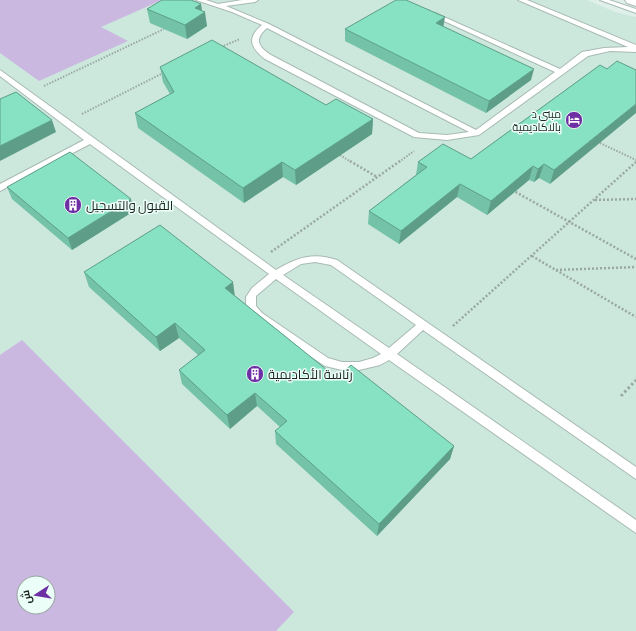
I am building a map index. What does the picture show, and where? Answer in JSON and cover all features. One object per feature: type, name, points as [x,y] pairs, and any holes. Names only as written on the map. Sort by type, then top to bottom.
[{"type":"street","points":[[632,0],[636,2]]},
{"type":"lane","points":[[199,0],[267,25],[476,132]]},
{"type":"lane","points":[[217,6],[255,0]]},
{"type":"lane","points":[[521,0],[636,49]]},
{"type":"lane","points":[[603,0],[636,10]]},
{"type":"lane","points":[[423,10],[560,72]]},
{"type":"lane","points":[[267,25],[258,32],[255,41],[258,50],[268,57],[417,135],[438,139],[458,138],[476,132],[585,54],[604,49],[636,49]]},
{"type":"lane","points":[[2,75],[257,261],[636,527]]},
{"type":"lane","points":[[0,188],[90,140]]},
{"type":"lane","points":[[423,324],[390,354],[376,362],[359,366],[342,366],[325,362],[258,316],[252,310],[250,302],[252,295],[257,288],[303,260],[319,258],[334,262],[423,324],[440,337],[636,474]]},
{"type":"path","points":[[29,94],[164,29]]},
{"type":"path","points":[[217,49],[258,32]]},
{"type":"path","points":[[67,121],[165,72]]},
{"type":"path","points":[[257,261],[428,141],[417,135]]},
{"type":"path","points":[[440,337],[569,223],[636,161],[600,143]]},
{"type":"path","points":[[340,155],[377,177]]},
{"type":"path","points":[[508,188],[569,223],[636,258]]},
{"type":"path","points":[[594,200],[636,199]]},
{"type":"path","points":[[532,256],[636,317]]},
{"type":"path","points":[[556,270],[636,267]]},
{"type":"path","points":[[621,396],[636,380]]},
{"type":"shaded area","points":[[0,0],[587,0],[615,12],[636,17],[636,631],[0,631]]},
{"type":"shaded area","points":[[0,0],[162,0],[101,27],[128,41],[39,81],[0,53]]},
{"type":"shaded area","points":[[22,340],[294,612],[276,631],[0,631],[0,355]]},
{"type":"building","points":[[162,0],[191,0],[201,4],[195,8],[205,12],[185,25],[147,9]]},
{"type":"building","points":[[396,0],[406,0],[445,17],[436,23],[534,69],[489,101],[345,29]]},
{"type":"building","points":[[212,40],[326,105],[336,99],[373,119],[295,170],[282,162],[243,188],[135,113],[174,92],[160,67]]},
{"type":"building","points":[[617,61],[636,70],[636,104],[554,170],[544,164],[538,169],[533,166],[491,201],[460,184],[401,231],[369,211],[427,167],[418,162],[443,144],[471,159],[600,65],[607,69]]},
{"type":"building","points":[[16,92],[52,120],[0,146],[0,99]]},
{"type":"building","name":"القبول والتسجيل","points":[[70,152],[131,199],[68,238],[7,187]]},
{"type":"building","points":[[160,225],[233,282],[225,288],[337,378],[351,365],[454,446],[379,524],[275,431],[287,421],[255,393],[227,415],[179,370],[205,350],[175,323],[156,337],[84,272]]},
{"type":"place","name":"مبني د بالاكاديمية","points":[[574,120]]},
{"type":"place","name":"القبول والتسجيل","points":[[73,205]]},
{"type":"place","name":"رئاسة الأكاديمية","points":[[255,374]]}]
